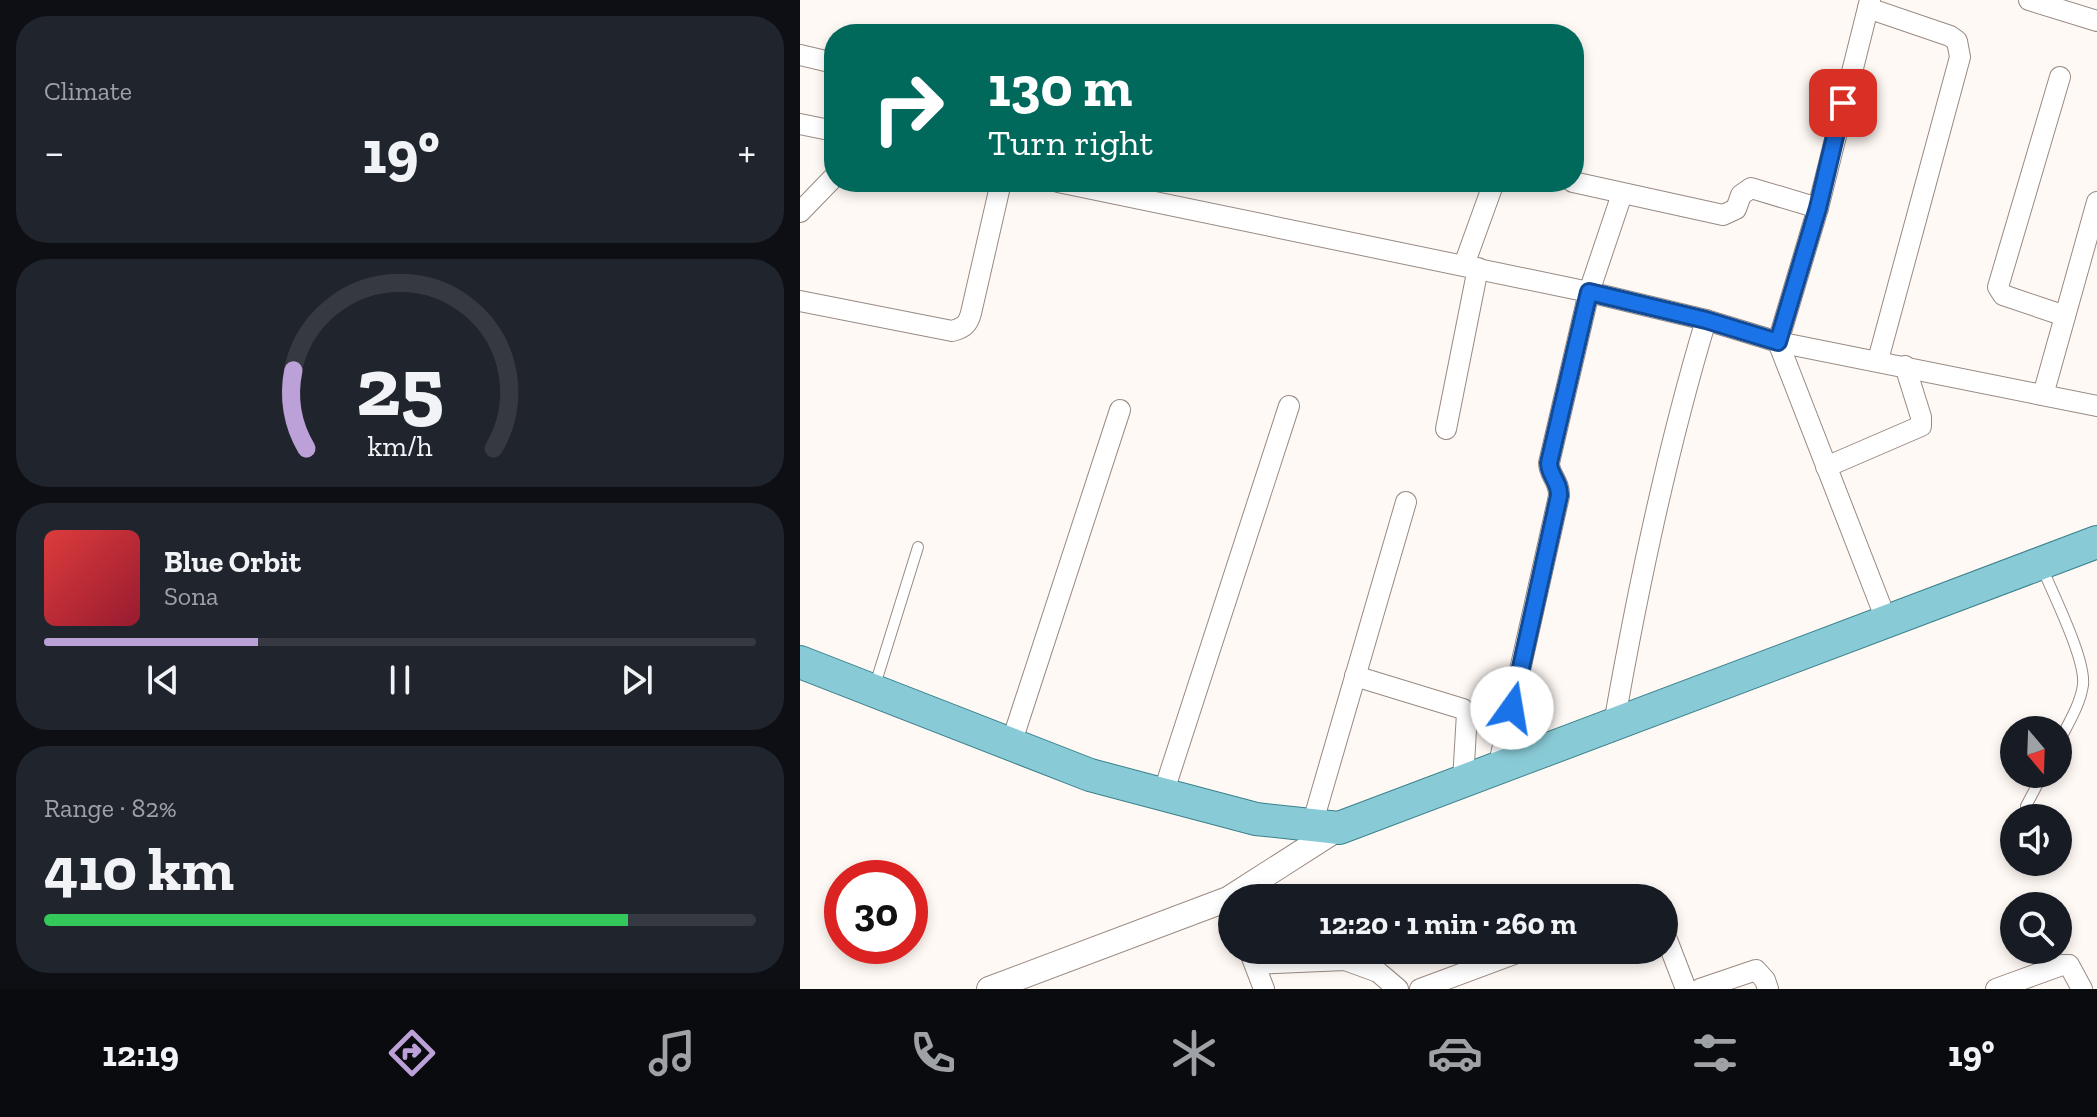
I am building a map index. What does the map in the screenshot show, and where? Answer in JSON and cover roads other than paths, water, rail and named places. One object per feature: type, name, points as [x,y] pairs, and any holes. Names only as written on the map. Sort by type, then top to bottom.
[{"type":"main road","points":[[800,662],[1090,775],[1256,819],[1326,826],[1463,781],[2097,542]]},
{"type":"street","points":[[2029,0],[2097,21]]},
{"type":"street","points":[[1878,360],[1960,48],[1950,36],[1869,4],[1818,208],[1778,342],[1887,622]]},
{"type":"street","points":[[800,55],[824,61]]},
{"type":"street","points":[[2060,77],[1998,287],[2003,295],[2065,316]]},
{"type":"street","points":[[800,124],[824,129]]},
{"type":"street","points":[[1584,185],[1723,215],[1736,209],[1745,189],[1751,188],[1818,208]]},
{"type":"street","points":[[800,212],[824,187]]},
{"type":"street","points":[[800,301],[952,331],[962,328],[969,322],[999,192]]},
{"type":"street","points":[[1142,192],[1589,292],[1706,320],[1778,342],[2097,406]]},
{"type":"street","points":[[1446,429],[1471,267],[1491,192]]},
{"type":"street","points":[[1498,768],[1559,496],[1560,488],[1549,463],[1589,292],[1622,194]]},
{"type":"street","points":[[2043,395],[2097,202]]},
{"type":"street","points":[[1614,724],[1636,594],[1657,498],[1706,320]]},
{"type":"street","points":[[1826,467],[1921,426],[1905,366]]},
{"type":"street","points":[[1163,794],[1289,406]]},
{"type":"street","points":[[1011,744],[1120,410]]},
{"type":"street","points":[[1255,884],[1326,826],[1355,676],[1406,502]]},
{"type":"street","points":[[1355,676],[1463,709],[1467,713],[1463,781]]},
{"type":"street","points":[[989,989],[1015,984],[1218,908]]},
{"type":"street","points":[[1255,964],[1264,989]]},
{"type":"street","points":[[1356,964],[1378,972],[1398,989]]},
{"type":"street","points":[[1420,989],[1487,964]]},
{"type":"street","points":[[1676,964],[1686,989]]},
{"type":"street","points":[[1996,989],[2062,965],[2073,969],[2082,989]]},
{"type":"street","points":[[1700,989],[1756,970],[1768,989]]},
{"type":"lane","points":[[873,691],[918,547]]},
{"type":"lane","points":[[2041,563],[2081,663],[2083,681],[2072,717]]}]
